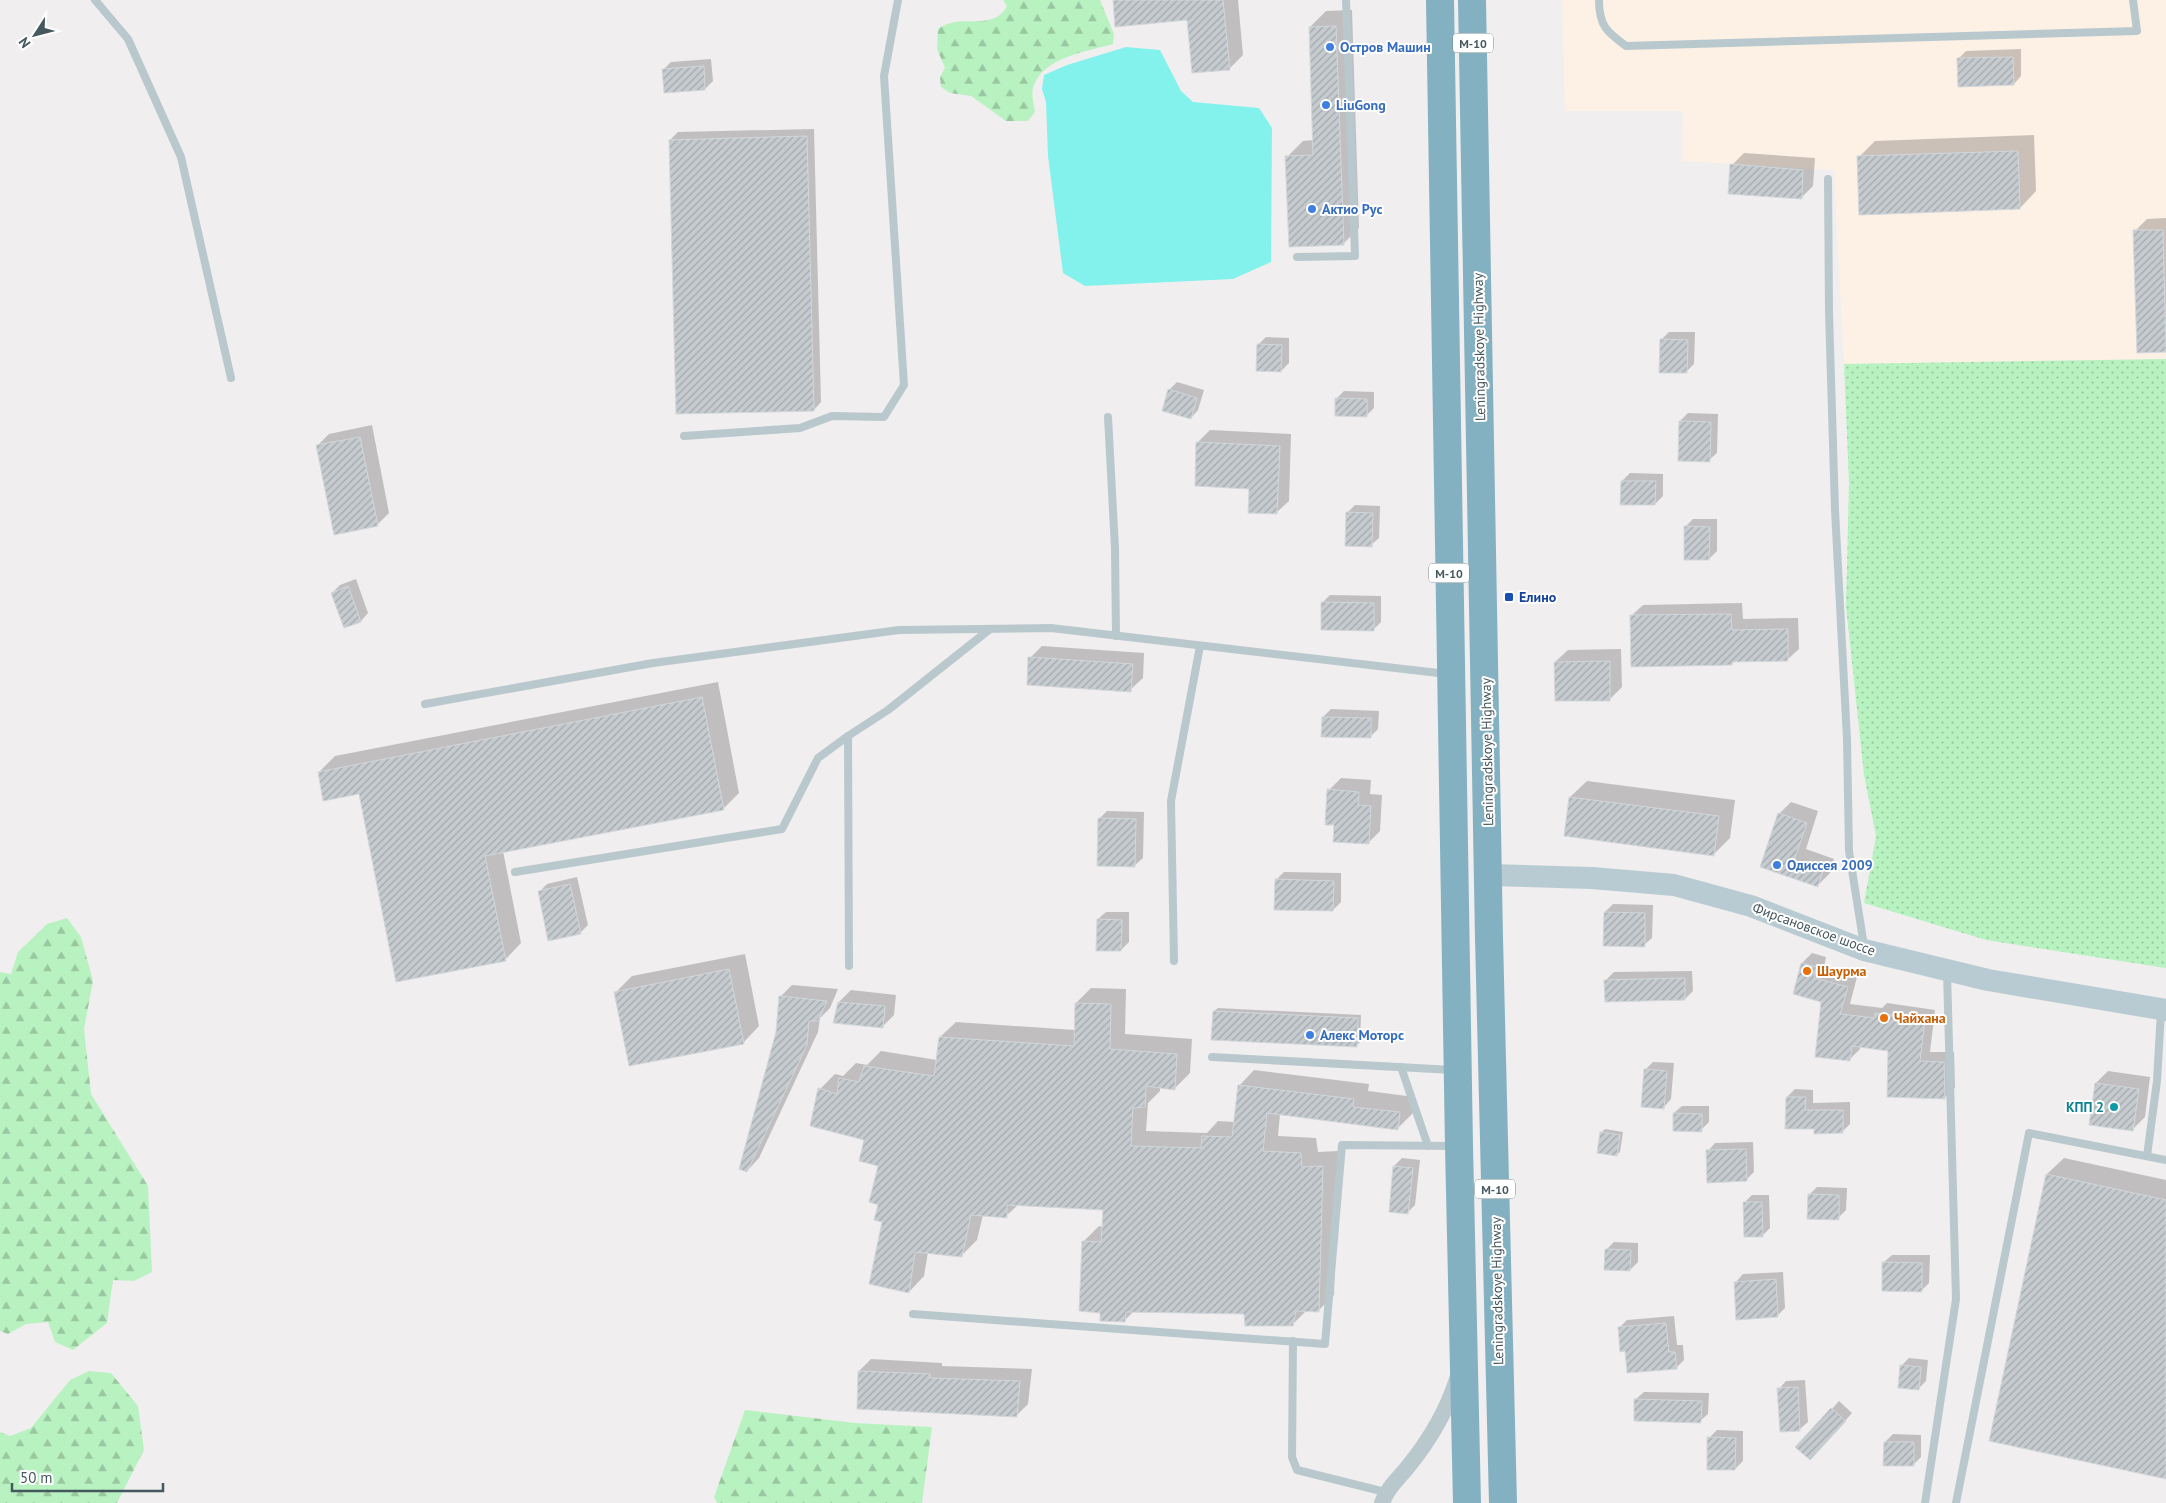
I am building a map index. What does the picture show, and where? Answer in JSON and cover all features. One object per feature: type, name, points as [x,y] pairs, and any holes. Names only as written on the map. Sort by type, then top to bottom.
[{"type":"highway","name":"М-10","points":[[1440,0],[1459,1146],[1467,1503]]},
{"type":"highway","name":"Leningradskoye Highway","points":[[1472,0],[1502,1503]]},
{"type":"main road","name":"Фирсановское шоссе","points":[[1489,875],[1592,878],[1674,884],[1751,906],[1864,950],[1988,980],[2163,1010]]},
{"type":"street","points":[[1384,1498],[1431,1434],[1452,1393],[1464,1357]]},
{"type":"lane","points":[[95,0],[128,39],[181,157],[231,378]]},
{"type":"lane","points":[[684,436],[800,428],[832,416],[884,417],[904,385],[884,76],[898,0]]},
{"type":"lane","points":[[1297,257],[1355,256],[1346,0]]},
{"type":"lane","points":[[1599,0],[1599,10],[1607,32],[1626,46],[2137,31],[2132,0]]},
{"type":"lane","points":[[1828,179],[1829,312],[1835,510],[1847,738],[1849,851],[1864,950]]},
{"type":"lane","points":[[1108,417],[1116,548],[1116,636]]},
{"type":"lane","points":[[425,704],[653,663],[889,631],[1051,628],[1451,675]]},
{"type":"lane","points":[[516,872],[782,829],[818,758],[888,710],[990,629]]},
{"type":"lane","points":[[1174,961],[1171,801],[1200,646]]},
{"type":"lane","points":[[848,736],[849,966]]},
{"type":"lane","points":[[1925,1503],[1956,1299],[1947,970]]},
{"type":"lane","points":[[2147,1156],[2157,1081],[2163,1010]]},
{"type":"lane","points":[[1212,1057],[1458,1070]]},
{"type":"lane","points":[[1401,1067],[1428,1146]]},
{"type":"lane","points":[[1956,1503],[2029,1133],[2166,1160]]},
{"type":"lane","points":[[913,1314],[1325,1344],[1342,1145],[1459,1146]]},
{"type":"lane","points":[[1293,1341],[1292,1458],[1297,1470],[1384,1498]]},
{"type":"shaded area","points":[[1562,0],[2166,0],[2166,359],[1844,364],[1834,170],[1682,161],[1683,111],[1565,111]]},
{"type":"green space","points":[[1003,0],[1100,0],[1114,34],[1113,44],[1066,57],[1046,69],[1038,78],[1033,88],[1032,97],[1035,112],[1028,121],[1006,121],[971,96],[950,93],[941,87],[940,77],[945,68],[937,49],[938,29],[946,24],[956,22],[993,19],[1001,14],[1007,6]]},
{"type":"green space","points":[[2166,359],[2166,968],[1986,940],[1864,903],[1876,836],[1864,775],[1846,606],[1849,483],[1844,364]]},
{"type":"green space","points":[[67,918],[81,937],[93,981],[84,1029],[91,1094],[148,1186],[152,1272],[134,1281],[113,1280],[107,1323],[73,1350],[55,1342],[48,1322],[26,1324],[8,1334],[0,1331],[0,972],[11,974],[18,952],[47,924]]},
{"type":"green space","points":[[89,1371],[111,1373],[138,1406],[144,1450],[117,1503],[0,1503],[0,1432],[10,1436],[31,1428],[70,1380]]},
{"type":"green space","points":[[745,1410],[855,1423],[932,1427],[922,1503],[717,1503],[714,1497]]},
{"type":"water","points":[[1126,47],[1160,50],[1181,91],[1193,102],[1259,108],[1272,128],[1271,262],[1233,279],[1085,286],[1063,273],[1048,156],[1046,102],[1042,89],[1044,75],[1067,65]]},
{"type":"building","points":[[1113,0],[1223,0],[1230,70],[1192,73],[1187,20],[1115,27]]},
{"type":"building","points":[[1336,26],[1344,245],[1289,247],[1285,156],[1313,155],[1309,27]]},
{"type":"building","points":[[2013,57],[2014,85],[1958,87],[1957,58]]},
{"type":"building","points":[[704,66],[705,90],[664,93],[662,69]]},
{"type":"building","points":[[807,136],[814,411],[676,414],[669,140]]},
{"type":"building","points":[[2018,151],[2020,209],[1859,215],[1857,156]]},
{"type":"building","points":[[1730,164],[1803,170],[1802,199],[1728,194]]},
{"type":"building","points":[[2133,230],[2163,230],[2166,352],[2137,353]]},
{"type":"building","points":[[1660,339],[1688,340],[1687,373],[1659,373]]},
{"type":"building","points":[[1257,344],[1282,345],[1281,372],[1256,371]]},
{"type":"building","points":[[1168,389],[1197,398],[1191,419],[1162,411]]},
{"type":"building","points":[[1335,398],[1367,399],[1367,417],[1335,416]]},
{"type":"building","points":[[1679,421],[1711,422],[1710,462],[1678,461]]},
{"type":"building","points":[[360,437],[378,526],[334,535],[316,445]]},
{"type":"building","points":[[1196,442],[1280,446],[1277,514],[1248,513],[1249,489],[1195,486]]},
{"type":"building","points":[[1621,481],[1656,481],[1655,505],[1620,505]]},
{"type":"building","points":[[1346,512],[1373,513],[1372,547],[1345,546]]},
{"type":"building","points":[[1684,526],[1710,527],[1709,560],[1684,560]]},
{"type":"building","points":[[348,586],[361,622],[344,628],[331,593]]},
{"type":"building","points":[[1321,602],[1374,603],[1374,631],[1321,630]]},
{"type":"building","points":[[1731,614],[1732,630],[1788,629],[1788,661],[1732,662],[1732,665],[1631,667],[1630,615]]},
{"type":"building","points":[[1028,657],[1133,664],[1131,692],[1027,685]]},
{"type":"building","points":[[1610,661],[1610,701],[1555,701],[1554,662]]},
{"type":"building","points":[[702,697],[724,810],[485,856],[506,961],[396,982],[359,794],[323,801],[318,772]]},
{"type":"building","points":[[1322,717],[1371,718],[1371,738],[1321,737]]},
{"type":"building","points":[[1327,789],[1359,792],[1358,805],[1371,806],[1369,844],[1333,842],[1334,825],[1325,825]]},
{"type":"building","points":[[1569,797],[1719,816],[1714,856],[1564,836]]},
{"type":"building","points":[[1778,813],[1807,823],[1794,861],[1823,871],[1818,887],[1760,867]]},
{"type":"building","points":[[1098,818],[1136,819],[1135,867],[1097,866]]},
{"type":"building","points":[[1275,879],[1334,881],[1333,911],[1274,910]]},
{"type":"building","points":[[570,884],[581,934],[548,941],[538,891]]},
{"type":"building","points":[[1604,912],[1645,913],[1645,947],[1603,946]]},
{"type":"building","points":[[1097,919],[1122,920],[1121,951],[1096,951]]},
{"type":"building","points":[[1801,963],[1817,967],[1814,978],[1848,987],[1840,1014],[1875,1018],[1875,1013],[1925,1019],[1920,1061],[1944,1062],[1945,1099],[1887,1097],[1888,1051],[1852,1046],[1850,1061],[1815,1057],[1821,1002],[1793,994]]},
{"type":"building","points":[[729,969],[744,1044],[629,1066],[614,992]]},
{"type":"building","points":[[1685,978],[1685,1000],[1605,1002],[1604,980]]},
{"type":"building","points":[[779,996],[827,1001],[818,1021],[809,1021],[807,1045],[747,1172],[739,1169],[776,1032]]},
{"type":"building","points":[[838,1002],[885,1006],[883,1028],[833,1023]]},
{"type":"building","points":[[1075,1003],[1111,1004],[1110,1049],[1177,1054],[1175,1090],[1146,1086],[1145,1107],[1133,1108],[1131,1146],[1201,1148],[1202,1136],[1232,1137],[1238,1085],[1354,1099],[1353,1107],[1400,1112],[1398,1130],[1267,1113],[1263,1151],[1301,1153],[1302,1167],[1323,1166],[1319,1312],[1296,1311],[1293,1326],[1245,1326],[1244,1314],[1126,1312],[1125,1322],[1100,1321],[1100,1313],[1079,1311],[1082,1241],[1101,1242],[1103,1210],[1007,1205],[1007,1218],[971,1215],[962,1257],[915,1252],[909,1293],[869,1284],[882,1222],[874,1220],[878,1205],[869,1202],[878,1166],[859,1161],[864,1140],[810,1126],[818,1088],[837,1094],[839,1078],[859,1082],[864,1066],[934,1076],[939,1037],[1074,1046]]},
{"type":"building","points":[[1213,1011],[1358,1018],[1357,1047],[1211,1040]]},
{"type":"building","points":[[1644,1069],[1667,1071],[1664,1109],[1641,1107]]},
{"type":"building","name":"КПП 2","points":[[2095,1083],[2139,1089],[2133,1131],[2089,1125]]},
{"type":"building","points":[[1786,1097],[1806,1097],[1805,1110],[1843,1110],[1843,1133],[1814,1134],[1814,1129],[1785,1129]]},
{"type":"building","points":[[1673,1113],[1702,1114],[1702,1132],[1673,1131]]},
{"type":"building","points":[[1600,1132],[1620,1135],[1617,1156],[1597,1153]]},
{"type":"building","points":[[1746,1149],[1747,1181],[1707,1183],[1706,1150]]},
{"type":"building","points":[[1393,1166],[1413,1168],[1408,1214],[1389,1212]]},
{"type":"building","points":[[2046,1174],[2166,1200],[2166,1479],[1989,1441]]},
{"type":"building","points":[[1808,1194],[1839,1195],[1839,1220],[1807,1219]]},
{"type":"building","points":[[1743,1202],[1762,1202],[1763,1237],[1744,1237]]},
{"type":"building","points":[[1605,1249],[1631,1250],[1630,1271],[1604,1270]]},
{"type":"building","points":[[1882,1262],[1922,1263],[1922,1292],[1882,1291]]},
{"type":"building","points":[[1776,1279],[1778,1317],[1736,1320],[1734,1282]]},
{"type":"building","points":[[1666,1323],[1669,1352],[1675,1352],[1677,1369],[1627,1373],[1625,1351],[1620,1352],[1618,1327]]},
{"type":"building","points":[[1900,1365],[1921,1367],[1919,1390],[1898,1388]]},
{"type":"building","points":[[858,1371],[930,1374],[930,1378],[1020,1381],[1017,1417],[857,1409]]},
{"type":"building","points":[[1798,1387],[1800,1431],[1780,1432],[1777,1388]]},
{"type":"building","points":[[1634,1399],[1702,1401],[1701,1423],[1634,1421]]},
{"type":"building","points":[[1831,1408],[1846,1421],[1810,1460],[1795,1447]]},
{"type":"building","points":[[1707,1437],[1736,1438],[1735,1470],[1707,1470]]},
{"type":"building","points":[[1884,1442],[1914,1442],[1914,1466],[1883,1466]]},
{"type":"place","name":"Остров Машин","points":[[1330,47]]},
{"type":"place","name":"LiuGong","points":[[1326,105]]},
{"type":"place","name":"Актио Рус","points":[[1312,209]]},
{"type":"place","name":"Елино","points":[[1509,597]]},
{"type":"place","name":"Одиссея 2009","points":[[1777,865]]},
{"type":"place","name":"Шаурма","points":[[1807,971]]},
{"type":"place","name":"Чайхана","points":[[1884,1018]]},
{"type":"place","name":"Алекс Моторс","points":[[1310,1035]]},
{"type":"place","name":"КПП 2","points":[[2114,1107]]}]
